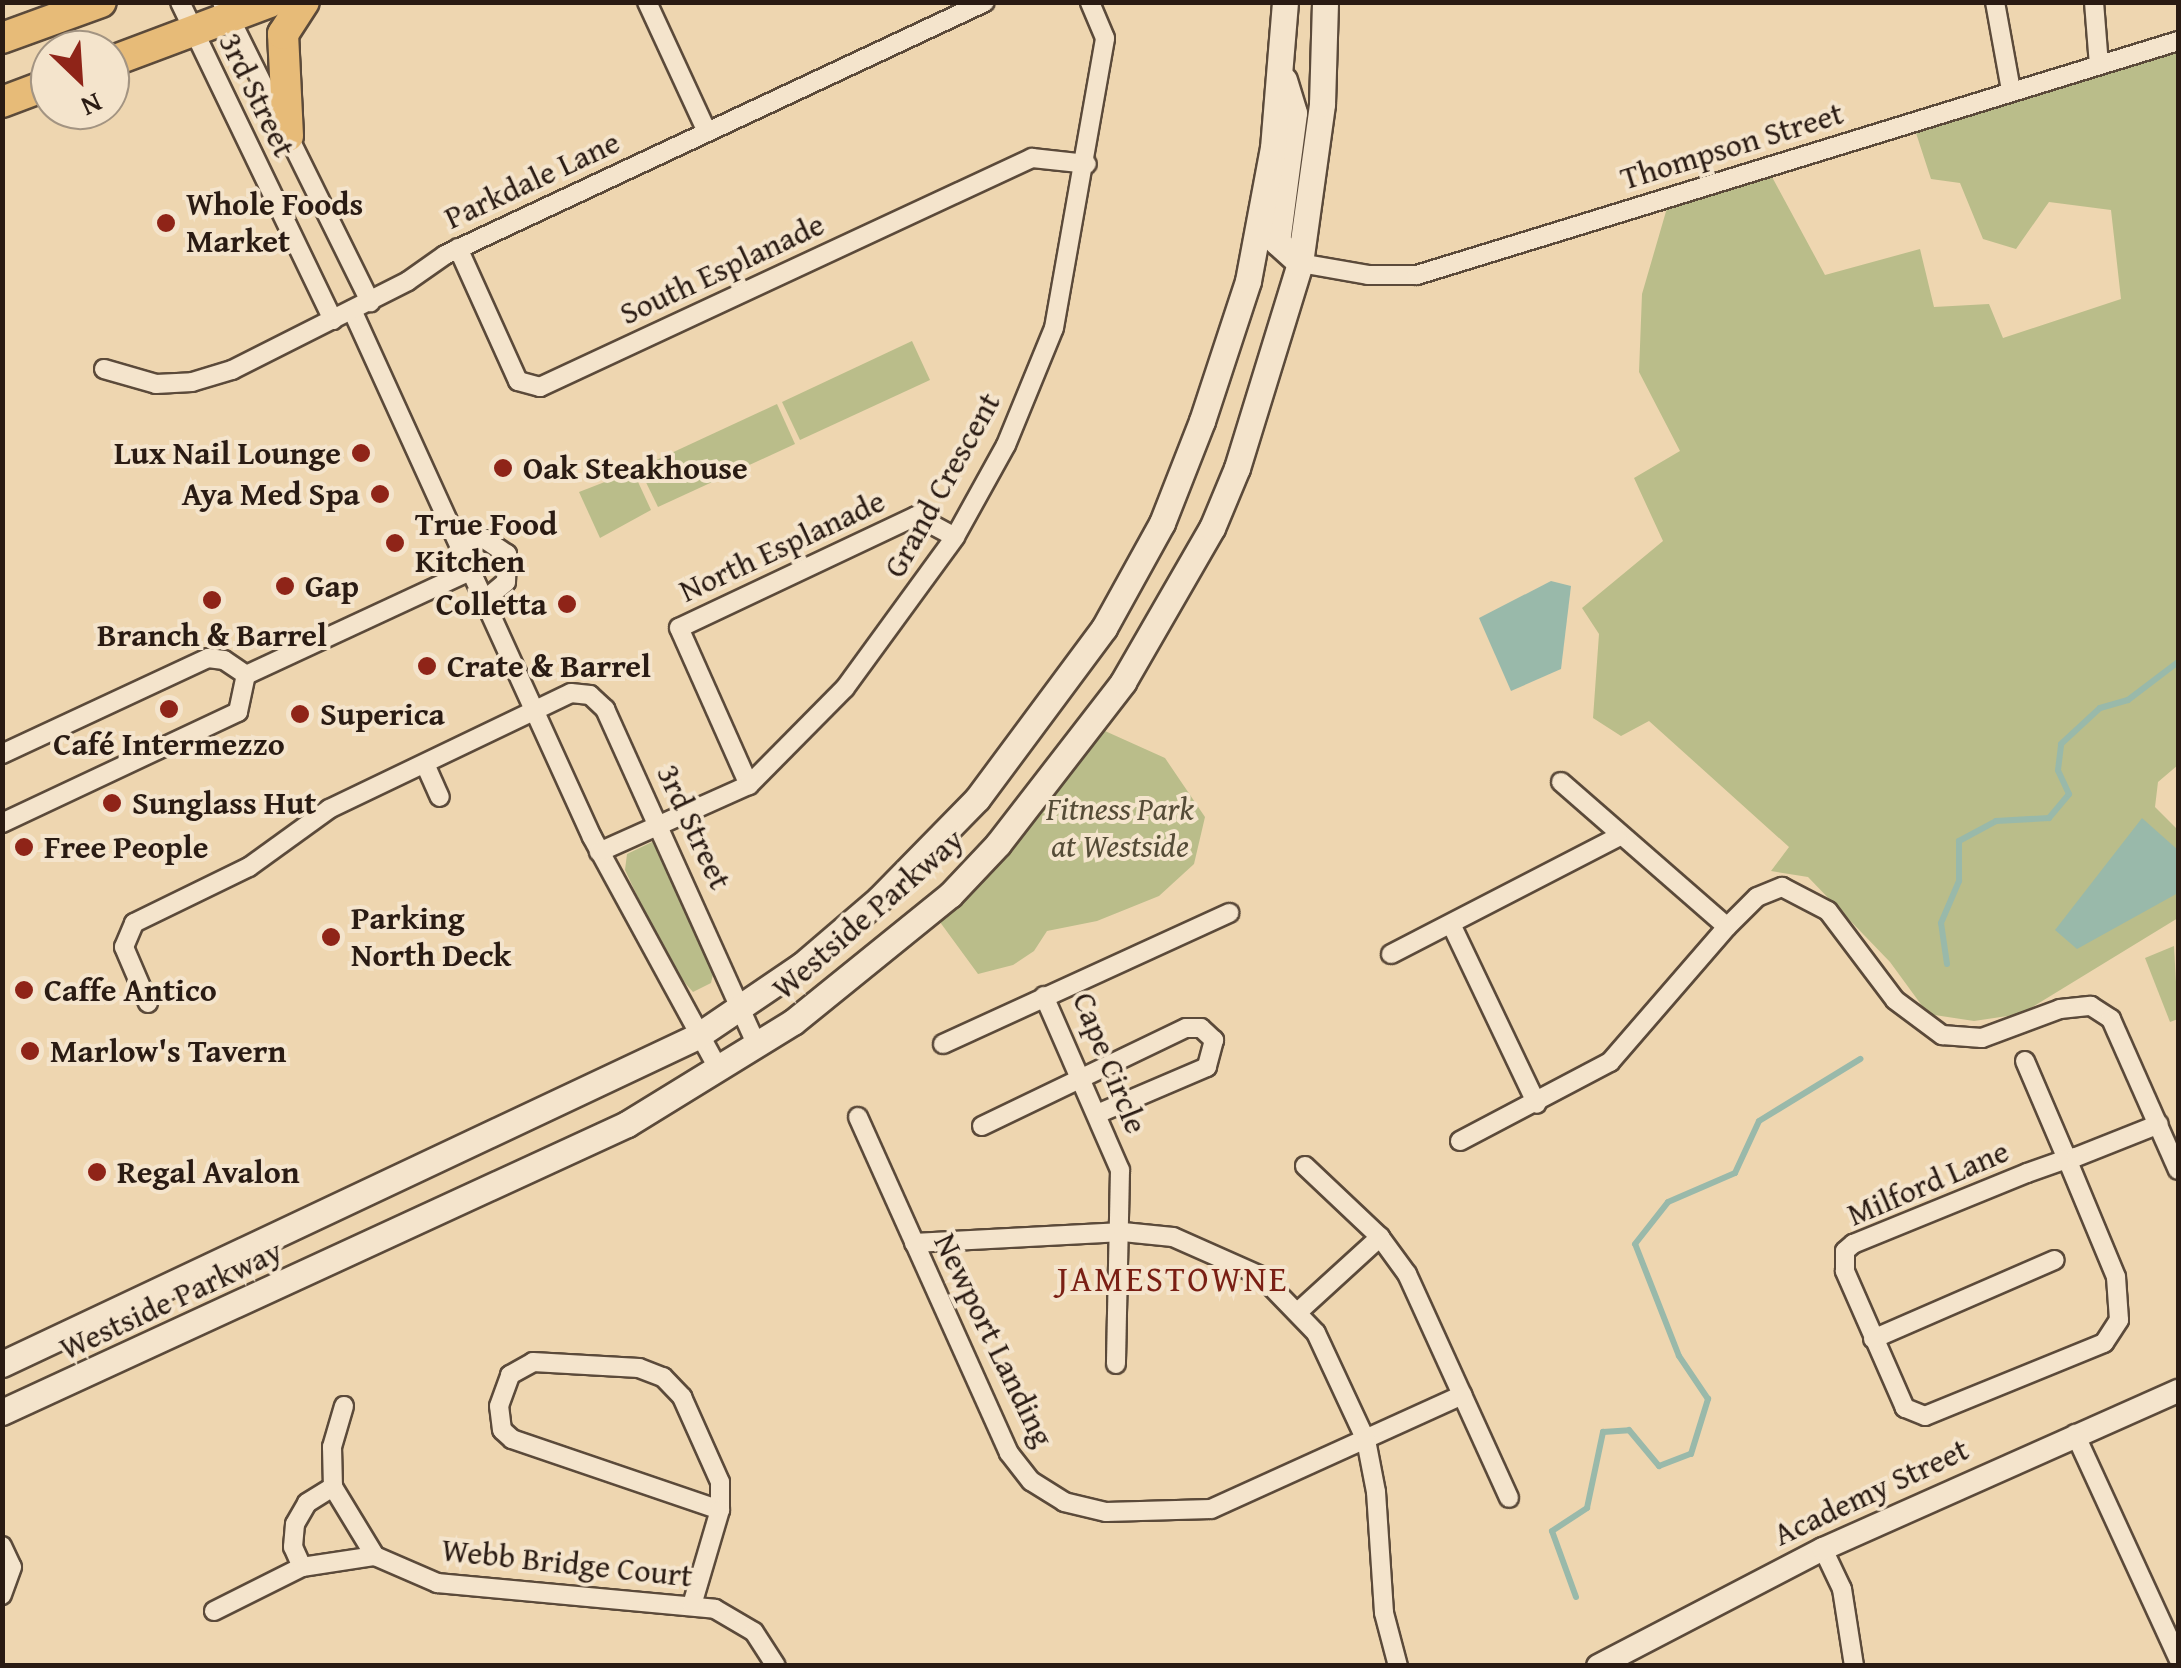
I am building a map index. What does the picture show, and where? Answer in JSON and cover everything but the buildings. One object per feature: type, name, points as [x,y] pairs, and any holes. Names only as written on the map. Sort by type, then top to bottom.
[{"type":"highway","points":[[2,38],[101,2]]},
{"type":"highway","points":[[130,54],[192,31],[226,10],[270,2]]},
{"type":"highway","points":[[288,136],[283,34],[304,2]]},
{"type":"highway","points":[[2,102],[30,92]]},
{"type":"main road","name":"Westside Parkway","points":[[2,1364],[696,1037],[879,900],[965,812],[1104,628],[1162,523],[1248,280],[1273,148],[1285,2]]},
{"type":"main road","name":"Westside Parkway","points":[[2,1412],[506,1182],[718,1070],[757,1046],[950,895],[1060,771],[1118,691],[1212,528],[1238,468],[1300,263],[1322,104],[1325,2]]},
{"type":"main road","points":[[1280,65],[1294,113],[1277,242],[1300,263]]},
{"type":"street","points":[[647,2],[707,132]]},
{"type":"street","name":"Parkdale Lane","points":[[104,370],[156,384],[192,382],[370,302],[458,248],[985,2]]},
{"type":"street","name":"Grand Crescent","points":[[599,852],[749,785],[844,688],[955,538],[1006,446],[1054,328],[1087,164],[1105,38],[1090,2]]},
{"type":"street","points":[[1995,2],[2011,90]]},
{"type":"street","points":[[2094,2],[2099,64]]},
{"type":"street","name":"3rd Street","points":[[180,3],[334,320]]},
{"type":"street","name":"3rd Street","points":[[226,10],[370,302]]},
{"type":"street","name":"Thompson Street","points":[[1300,263],[1368,275],[1418,275],[2178,41]]},
{"type":"street","name":"South Esplanade","points":[[458,248],[518,381],[540,387],[1032,158],[1087,164]]},
{"type":"street","points":[[352,310],[599,852],[696,1037],[718,1070]]},
{"type":"street","name":"North Esplanade","points":[[749,785],[679,628],[916,516],[955,538]]},
{"type":"street","points":[[460,545],[484,538],[507,554],[506,582],[486,599]]},
{"type":"street","points":[[246,675],[472,570]]},
{"type":"street","points":[[2,754],[208,658],[224,660],[246,675]]},
{"type":"street","points":[[2,823],[238,712],[246,675]]},
{"type":"street","name":"3rd Street","points":[[148,1004],[124,947],[134,923],[249,867],[329,808],[571,693],[598,701],[661,823],[757,1046]]},
{"type":"street","points":[[425,764],[440,797]]},
{"type":"street","points":[[1560,782],[1618,837],[1727,927]]},
{"type":"street","points":[[1390,954],[1618,837]]},
{"type":"street","points":[[1460,1141],[1537,1104],[1610,1062],[1727,927],[1757,898],[1782,888],[1798,890],[1848,931],[1895,1000],[1942,1035],[1982,1038],[2060,1009],[2091,1006],[2123,1037],[2178,1170]]},
{"type":"street","name":"Cape Circle","points":[[1116,1364],[1124,1232],[1120,1170],[1099,1113],[1044,996],[1229,913]]},
{"type":"street","points":[[1451,924],[1537,1104]]},
{"type":"street","points":[[943,1044],[1044,996]]},
{"type":"street","points":[[982,1126],[1186,1028],[1201,1028],[1214,1040],[1207,1067],[1099,1113]]},
{"type":"street","name":"Milford Lane","points":[[2026,1061],[2067,1160],[2116,1277],[2120,1320],[2104,1343],[1926,1416],[1905,1408],[1845,1272],[1845,1252],[1852,1244],[2067,1160],[2159,1124]]},
{"type":"street","name":"Newport Landing","points":[[858,1117],[1009,1453],[1031,1480],[1064,1502],[1106,1512],[1211,1509],[1462,1396]]},
{"type":"street","points":[[1305,1166],[1380,1237],[1407,1274],[1509,1498]]},
{"type":"street","points":[[914,1243],[1124,1232],[1173,1237],[1219,1252],[1260,1276],[1298,1311],[1330,1358],[1366,1440],[1376,1492],[1384,1613],[1398,1666]]},
{"type":"street","points":[[1298,1311],[1380,1237]]},
{"type":"street","points":[[1873,1339],[2055,1260]]},
{"type":"street","points":[[692,1605],[720,1510],[720,1482],[682,1397],[664,1376],[639,1368],[533,1362],[510,1375],[498,1417],[512,1439],[720,1510]]},
{"type":"street","name":"Academy Street","points":[[1598,1666],[1823,1549],[2178,1391]]},
{"type":"street","points":[[214,1611],[302,1567],[375,1556],[334,1487],[332,1447],[344,1406]]},
{"type":"street","points":[[2075,1434],[2178,1658]]},
{"type":"street","points":[[302,1567],[293,1548],[296,1524],[307,1503],[334,1487]]},
{"type":"street","points":[[2,1546],[12,1568],[2,1595]]},
{"type":"street","points":[[1823,1549],[1842,1589],[1854,1666]]},
{"type":"street","name":"Webb Bridge Court","points":[[375,1556],[437,1583],[692,1605],[736,1618],[768,1648],[776,1666]]},
{"type":"green space","points":[[2178,52],[2178,765],[2158,782],[2155,807],[2178,830],[2178,918],[2021,1014],[1974,1021],[1928,1014],[1890,962],[1808,877],[1771,871],[1789,847],[1649,721],[1621,736],[1593,718],[1599,634],[1582,608],[1663,541],[1634,478],[1680,451],[1639,372],[1642,294],[1667,208],[1771,175],[1825,275],[1920,249],[1934,307],[1989,304],[2003,338],[2121,299],[2111,210],[2049,202],[2016,249],[1983,239],[1960,183],[1931,179],[1916,133]]},
{"type":"green space","points":[[912,341],[930,380],[800,440],[782,402]]},
{"type":"green space","points":[[777,404],[795,444],[658,507],[639,468]]},
{"type":"green space","points":[[633,471],[651,510],[600,538],[579,492]]},
{"type":"green space","name":"Fitness Park at Westside","points":[[1105,731],[1165,758],[1205,817],[1194,864],[1159,896],[1097,921],[1047,931],[1034,951],[1013,965],[978,974],[937,918]]},
{"type":"green space","points":[[652,842],[659,843],[714,970],[711,983],[693,992],[670,966],[625,870],[627,854]]},
{"type":"green space","points":[[2174,946],[2178,1019],[2170,1022],[2145,958]]},
{"type":"shaded area","points":[[1551,581],[1571,586],[1561,669],[1511,691],[1479,618]]},
{"type":"shaded area","points":[[2142,818],[2178,850],[2178,893],[2077,949],[2055,930]]},
{"type":"waterway","points":[[1947,964],[1941,923],[1959,881],[1959,841],[1996,821],[2049,818],[2069,794],[2058,770],[2061,744],[2100,708],[2128,700],[2178,662]]},
{"type":"waterway","points":[[1576,1597],[1552,1531],[1587,1508],[1603,1432],[1629,1430],[1659,1466],[1691,1454],[1708,1399],[1679,1356],[1635,1244],[1668,1202],[1735,1173],[1759,1121],[1860,1059]]},
{"type":"place","name":"Whole Foods Market","points":[[166,223]]},
{"type":"place","name":"Lux Nail Lounge","points":[[361,453]]},
{"type":"place","name":"Oak Steakhouse","points":[[503,468]]},
{"type":"place","name":"Aya Med Spa","points":[[380,494]]},
{"type":"place","name":"True Food Kitchen","points":[[395,543]]},
{"type":"place","name":"Gap","points":[[285,586]]},
{"type":"place","name":"Branch & Barrel","points":[[212,600]]},
{"type":"place","name":"Colletta","points":[[567,604]]},
{"type":"place","name":"Crate & Barrel","points":[[427,666]]},
{"type":"place","name":"Café Intermezzo","points":[[169,709]]},
{"type":"place","name":"Superica","points":[[300,714]]},
{"type":"place","name":"Sunglass Hut","points":[[112,803]]},
{"type":"place","name":"Free People","points":[[24,847]]},
{"type":"place","name":"Parking North Deck","points":[[331,937]]},
{"type":"place","name":"Caffe Antico","points":[[24,990]]},
{"type":"place","name":"Marlow's Tavern","points":[[30,1051]]},
{"type":"place","name":"Regal Avalon","points":[[97,1172]]},
{"type":"district","name":"JAMESTOWNE","points":[[1173,1279]]}]
